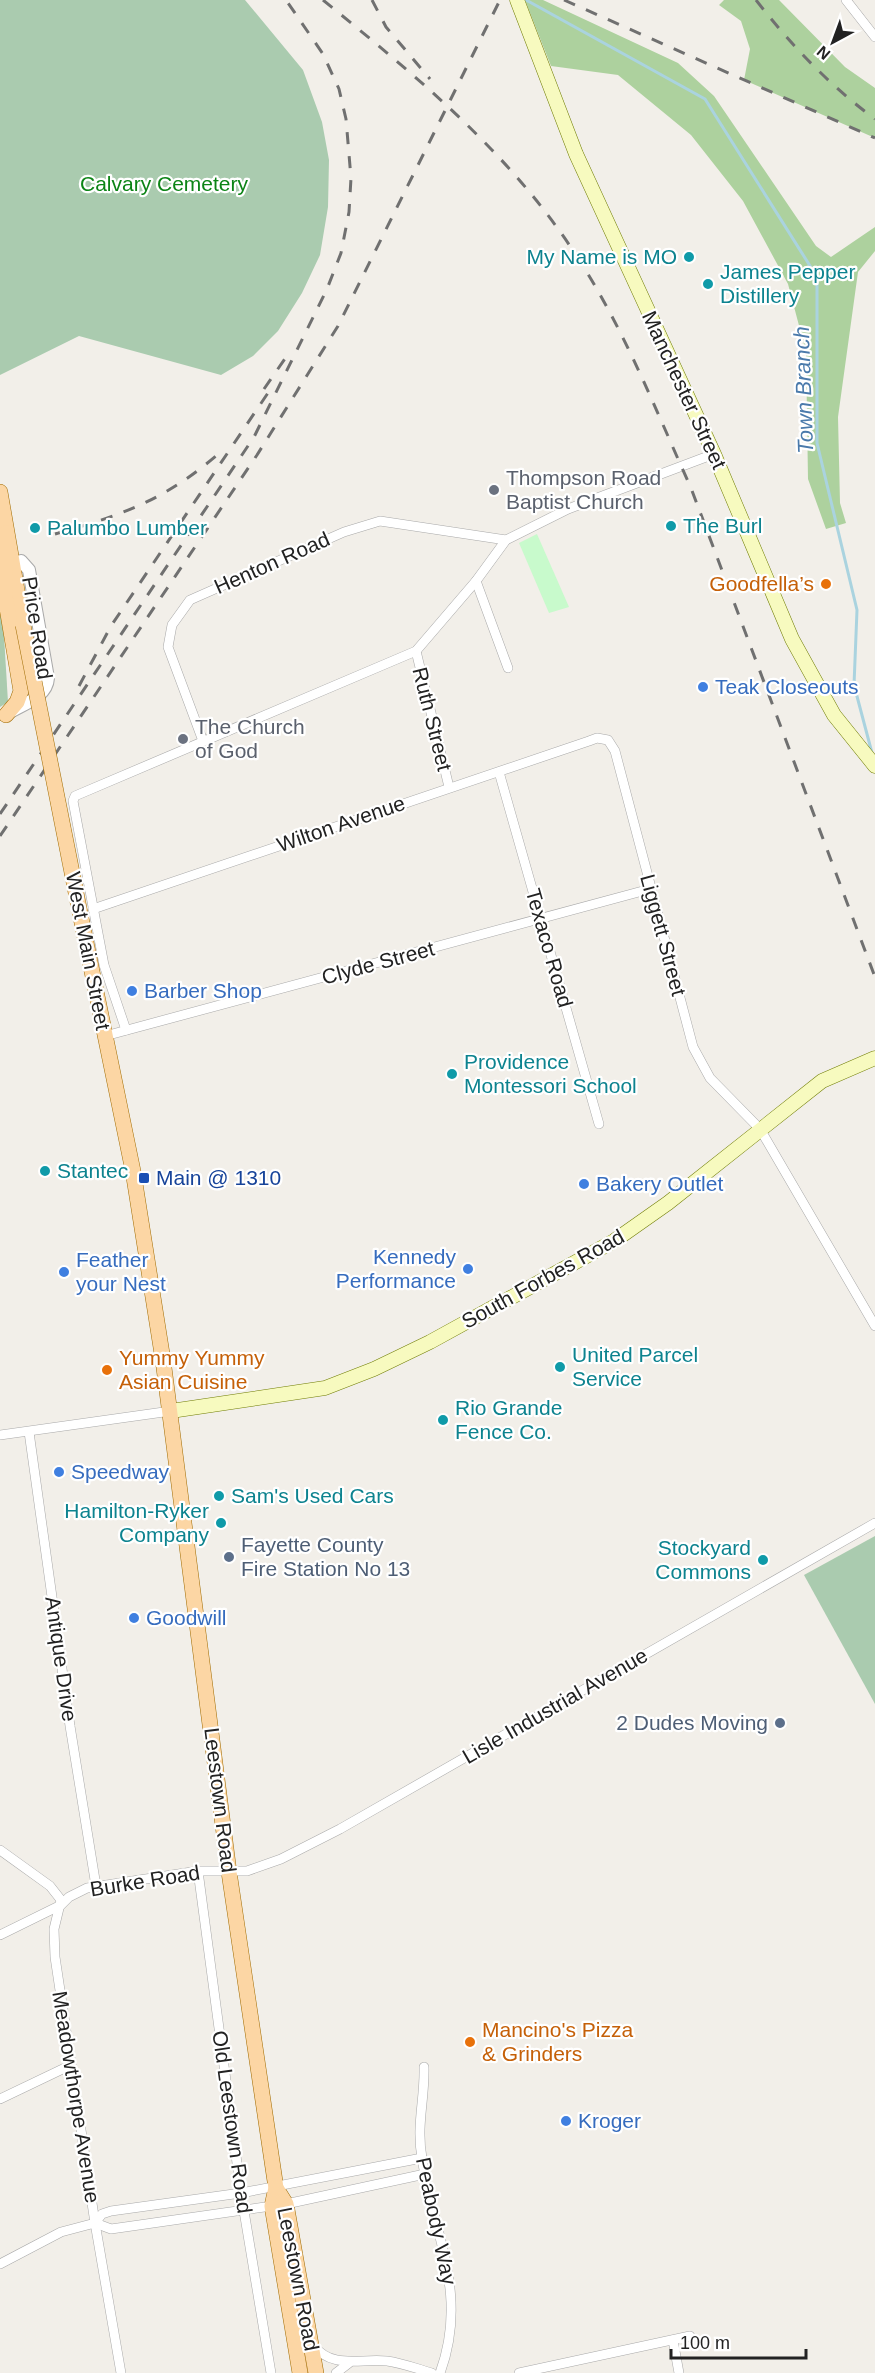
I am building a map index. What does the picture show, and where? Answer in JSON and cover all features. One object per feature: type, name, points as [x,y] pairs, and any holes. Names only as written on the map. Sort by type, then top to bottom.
[{"type":"main road","name":"Manchester Street","points":[[517,0],[576,154],[714,454],[792,639],[820,692],[847,734],[875,766]]},
{"type":"main road","name":"West Main Street","points":[[0,492],[23,625],[87,913],[105,1036],[134,1181],[171,1412]]},
{"type":"main road","points":[[3,716],[17,702],[21,691],[5,596],[6,533]]},
{"type":"main road","name":"South Forbes Road","points":[[171,1412],[325,1388],[375,1370],[614,1241],[668,1203],[822,1081],[875,1058]]},
{"type":"main road","name":"Leestown Road","points":[[171,1412],[229,1872],[276,2188],[316,2373]]},
{"type":"main road","name":"Leestown Road","points":[[279,2205],[300,2373]]},
{"type":"street","points":[[846,0],[875,37]]},
{"type":"street","points":[[126,1030],[87,913],[73,801],[79,792],[416,651],[476,581],[506,540],[568,509],[714,454]]},
{"type":"street","name":"Henton Road","points":[[204,741],[168,647],[172,625],[190,600],[344,532],[380,521],[506,540]]},
{"type":"street","name":"Price Road","points":[[3,716],[46,689],[48,678],[29,570],[21,561],[12,564]]},
{"type":"street","points":[[476,581],[508,668]]},
{"type":"street","name":"Ruth Street","points":[[416,651],[449,787]]},
{"type":"street","name":"Liggett Street","points":[[589,741],[604,738],[615,752],[693,1047],[710,1078],[760,1129]]},
{"type":"street","name":"Wilton Avenue","points":[[87,913],[449,787],[589,741]]},
{"type":"street","name":"Texaco Road","points":[[499,772],[599,1124]]},
{"type":"street","name":"Clyde Street","points":[[105,1036],[650,889]]},
{"type":"street","points":[[760,1129],[875,1326]]},
{"type":"street","points":[[0,1435],[171,1412]]},
{"type":"street","name":"Antique Drive","points":[[29,1432],[70,1726],[96,1886]]},
{"type":"street","name":"Lisle Industrial Avenue","points":[[229,1872],[256,1868],[336,1831],[875,1523]]},
{"type":"street","points":[[0,1850],[50,1886],[59,1896],[61,1905]]},
{"type":"street","name":"Burke Road","points":[[0,1935],[61,1905],[77,1892],[96,1886],[198,1871],[229,1872]]},
{"type":"street","name":"Old Leestown Road","points":[[198,1871],[241,2193],[271,2373]]},
{"type":"street","name":"Meadowthorpe Avenue","points":[[61,1905],[54,1940],[95,2223],[120,2373]]},
{"type":"street","points":[[0,2100],[71,2065]]},
{"type":"street","name":"Peabody Way","points":[[424,2067],[424,2086],[419,2113],[422,2158],[452,2288],[451,2332],[440,2373]]},
{"type":"street","points":[[95,2223],[102,2214],[111,2211],[276,2188],[422,2158]]},
{"type":"street","points":[[0,2264],[61,2232],[95,2223],[111,2229],[244,2211],[425,2174]]},
{"type":"street","points":[[519,2373],[690,2336]]},
{"type":"street","points":[[309,2340],[331,2359],[349,2363],[388,2361],[432,2373]]},
{"type":"street","points":[[673,2340],[679,2373]]},
{"type":"street","points":[[336,2373],[349,2363]]},
{"type":"green space","name":"Calvary Cemetery","points":[[0,0],[245,0],[303,70],[322,122],[329,160],[328,207],[320,255],[302,293],[278,331],[253,356],[221,375],[79,336],[0,375]]},
{"type":"green space","points":[[525,0],[543,0],[678,63],[714,96],[816,246],[831,257],[875,227],[875,251],[858,272],[838,417],[840,503],[846,523],[826,529],[808,479],[806,352],[788,284],[743,201],[691,135],[618,75],[551,66]]},
{"type":"green space","points":[[724,0],[779,0],[845,67],[875,88],[875,138],[744,80],[750,49],[741,21],[719,5]]},
{"type":"green space","points":[[537,534],[569,607],[549,613],[519,543]]},
{"type":"green space","points":[[0,570],[8,702],[0,707]]},
{"type":"green space","points":[[875,1536],[875,1704],[804,1575]]},
{"type":"waterway","name":"Town Branch","points":[[526,0],[705,99],[817,277],[817,443],[857,610],[854,685],[872,753]]},
{"type":"railway","points":[[0,814],[254,437],[327,289],[341,253],[349,212],[351,178],[346,119],[339,89],[323,54],[286,0]]},
{"type":"railway","points":[[323,0],[431,91],[497,155],[557,227],[599,293],[641,375],[691,488],[875,977]]},
{"type":"railway","points":[[372,0],[386,27],[430,79]]},
{"type":"railway","points":[[0,836],[257,455],[338,326],[500,0]]},
{"type":"railway","points":[[564,0],[875,138]]},
{"type":"railway","points":[[756,0],[811,64],[875,119]]},
{"type":"railway","points":[[264,389],[291,350]]},
{"type":"railway","points":[[79,686],[111,626],[274,384]]},
{"type":"railway","points":[[55,534],[125,512],[145,503],[183,481],[223,450]]},
{"type":"place","name":"My Name is MO","points":[[689,257]]},
{"type":"place","name":"James Pepper Distillery","points":[[708,284]]},
{"type":"place","name":"Thompson Road Baptist Church","points":[[494,490]]},
{"type":"place","name":"The Burl","points":[[671,526]]},
{"type":"place","name":"Palumbo Lumber","points":[[35,528]]},
{"type":"place","name":"Goodfella’s","points":[[826,584]]},
{"type":"place","name":"Teak Closeouts","points":[[703,687]]},
{"type":"place","name":"The Church of God","points":[[183,739]]},
{"type":"place","name":"Barber Shop","points":[[132,991]]},
{"type":"place","name":"Providence Montessori School","points":[[452,1074]]},
{"type":"place","name":"Stantec","points":[[45,1171]]},
{"type":"place","name":"Main @ 1310","points":[[144,1178]]},
{"type":"place","name":"Bakery Outlet","points":[[584,1184]]},
{"type":"place","name":"Kennedy Performance","points":[[468,1269]]},
{"type":"place","name":"Feather your Nest","points":[[64,1272]]},
{"type":"place","name":"United Parcel Service","points":[[560,1367]]},
{"type":"place","name":"Yummy Yummy Asian Cuisine","points":[[107,1370]]},
{"type":"place","name":"Rio Grande Fence Co.","points":[[443,1420]]},
{"type":"place","name":"Speedway","points":[[59,1472]]},
{"type":"place","name":"Sam's Used Cars","points":[[219,1496]]},
{"type":"place","name":"Hamilton-Ryker Company","points":[[221,1523]]},
{"type":"place","name":"Fayette County Fire Station No 13","points":[[229,1557]]},
{"type":"place","name":"Stockyard Commons","points":[[763,1560]]},
{"type":"place","name":"Goodwill","points":[[134,1618]]},
{"type":"place","name":"2 Dudes Moving","points":[[780,1723]]},
{"type":"place","name":"Mancino's Pizza & Grinders","points":[[470,2042]]},
{"type":"place","name":"Kroger","points":[[566,2121]]}]
